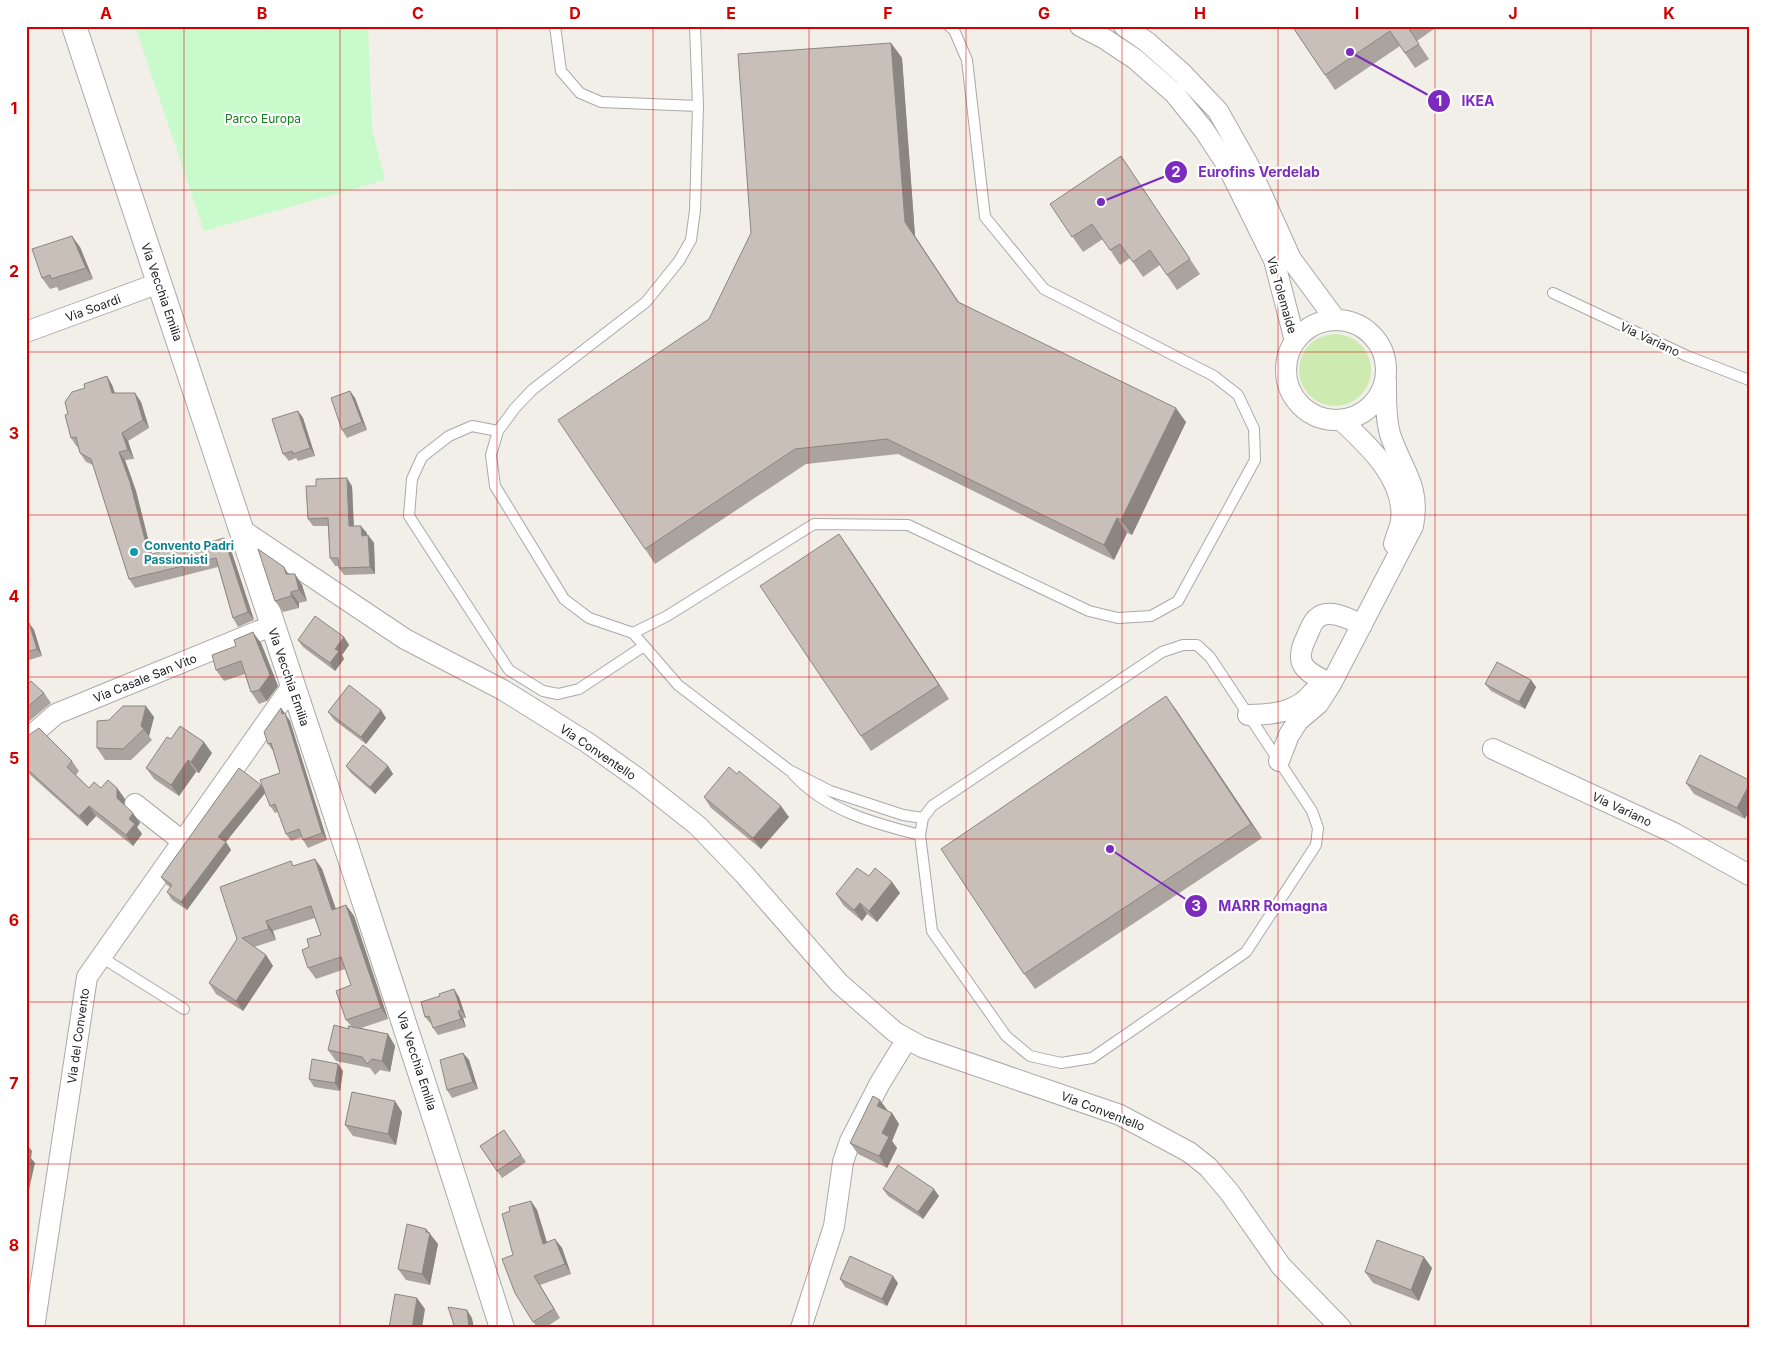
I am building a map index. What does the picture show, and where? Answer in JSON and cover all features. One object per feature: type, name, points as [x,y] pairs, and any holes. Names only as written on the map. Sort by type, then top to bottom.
[{"type":"street","name":"Via Vecchia Emilia","points":[[74,26],[239,528],[407,1026],[502,1328]]},
{"type":"street","name":"Via Tolemaide","points":[[1080,26],[1105,39],[1135,59],[1174,94],[1204,130],[1227,165],[1274,260],[1295,341]]},
{"type":"street","name":"Via Tolemaide","points":[[1124,26],[1147,42],[1184,74],[1218,111],[1249,166],[1291,259],[1336,320],[1320,322],[1306,330],[1295,341],[1288,355],[1286,371],[1289,388],[1297,402],[1317,416],[1341,420]]},
{"type":"street","name":"Via Soardi","points":[[26,332],[159,283]]},
{"type":"street","points":[[1279,761],[1289,735],[1298,721],[1318,704],[1327,682],[1358,623],[1413,526],[1416,509],[1413,485],[1397,454],[1390,432],[1386,408],[1385,356],[1375,338],[1356,324],[1336,320]]},
{"type":"street","points":[[1341,420],[1356,416],[1370,408],[1380,395],[1386,380]]},
{"type":"street","points":[[1341,420],[1367,444],[1387,471],[1400,499],[1401,521],[1392,550],[1358,623]]},
{"type":"street","name":"Via Conventello","points":[[239,528],[405,639],[503,690],[588,743],[640,780],[698,826],[744,874],[838,983],[895,1032],[922,1047],[1120,1115],[1189,1152],[1208,1167],[1230,1193],[1281,1266],[1341,1328]]},
{"type":"street","points":[[1327,682],[1311,674],[1300,660],[1300,650],[1315,620],[1324,614],[1338,615],[1358,623]]},
{"type":"street","name":"Via Casale San Vito","points":[[26,740],[56,714],[272,626]]},
{"type":"street","points":[[1248,715],[1265,715],[1287,711],[1308,698],[1327,682]]},
{"type":"street","name":"Via del Convento","points":[[34,1328],[87,977],[292,686]]},
{"type":"street","name":"Via Variano","points":[[1493,749],[1674,833],[1749,875]]},
{"type":"street","points":[[135,804],[182,841]]},
{"type":"street","points":[[801,1328],[834,1226],[843,1162],[850,1142],[864,1111],[907,1039]]},
{"type":"lane","points":[[555,26],[561,70],[580,93],[601,102],[698,106]]},
{"type":"lane","points":[[696,26],[698,106],[695,210],[690,240],[679,261],[646,302],[532,390],[515,408],[498,431],[491,456],[495,486],[564,599],[589,618],[633,633],[678,685],[789,770],[830,791],[902,815],[923,818]]},
{"type":"lane","points":[[633,633],[667,616],[814,524],[908,525],[1089,611],[1118,618],[1151,616],[1178,601],[1255,460],[1254,429],[1238,395],[1214,376],[1044,289],[985,217],[967,60],[954,30],[949,26]]},
{"type":"lane","name":"Via Variano","points":[[1553,294],[1687,356],[1749,380]]},
{"type":"lane","points":[[498,431],[472,426],[449,436],[422,457],[412,479],[409,516],[509,670],[543,691],[558,694],[579,689],[644,646]]},
{"type":"lane","points":[[1183,644],[1197,645],[1210,657],[1248,715],[1312,811],[1318,828],[1316,845],[1246,952],[1092,1058],[1061,1063],[1030,1056],[1006,1036],[932,931],[920,835],[923,818],[932,806],[1145,663],[1162,652],[1183,644]]},
{"type":"lane","points":[[789,770],[806,789],[839,810],[879,824],[920,835]]},
{"type":"lane","points":[[101,957],[184,1009]]},
{"type":"green space","name":"Parco Europa","points":[[135,26],[368,26],[372,129],[385,180],[204,231]]},
{"type":"green space","points":[[1335,334],[1355,340],[1365,350],[1371,370],[1365,390],[1355,400],[1335,406],[1315,400],[1305,390],[1299,370],[1305,350],[1315,340]]},
{"type":"building","points":[[1292,26],[1407,26],[1419,44],[1405,53],[1390,31],[1325,75]]},
{"type":"building","points":[[891,43],[905,222],[958,302],[1176,408],[1121,520],[1117,518],[1104,545],[887,439],[795,449],[645,549],[558,420],[709,319],[751,233],[738,54]]},
{"type":"building","points":[[1121,156],[1190,259],[1167,275],[1150,250],[1133,262],[1120,244],[1110,250],[1092,224],[1072,237],[1050,204]]},
{"type":"building","points":[[72,236],[86,268],[51,279],[50,275],[42,278],[32,249]]},
{"type":"building","points":[[107,376],[112,393],[135,393],[143,420],[122,433],[128,450],[119,452],[130,482],[149,555],[172,548],[173,553],[224,538],[248,612],[233,618],[216,558],[129,579],[91,459],[80,453],[76,437],[71,438],[65,415],[68,414],[65,402],[72,392],[85,388],[84,384]]},
{"type":"building","points":[[350,391],[362,422],[342,430],[331,398]]},
{"type":"building","points":[[298,411],[310,448],[293,454],[292,451],[283,454],[272,419]]},
{"type":"building","points":[[347,478],[349,526],[361,526],[362,536],[368,535],[370,567],[339,568],[338,558],[330,558],[328,518],[308,519],[306,486],[316,486],[316,479]]},
{"type":"building","points":[[839,534],[939,685],[861,736],[760,586]]},
{"type":"building","points":[[258,549],[284,567],[286,574],[295,574],[299,590],[291,592],[291,596],[275,601]]},
{"type":"building","points":[[315,616],[344,637],[335,649],[339,651],[330,663],[298,640]]},
{"type":"building","points":[[29,623],[37,649],[26,652],[26,624]]},
{"type":"building","points":[[253,632],[270,675],[259,690],[251,692],[241,661],[216,670],[212,655],[236,646],[234,640]]},
{"type":"building","points":[[1497,662],[1531,680],[1519,702],[1485,684]]},
{"type":"building","points":[[31,681],[44,693],[26,708],[26,686]]},
{"type":"building","points":[[349,685],[381,710],[361,737],[328,712]]},
{"type":"building","points":[[1166,696],[1251,824],[1024,974],[941,849]]},
{"type":"building","points":[[123,706],[146,706],[141,726],[144,729],[123,749],[97,748],[97,721],[109,720]]},
{"type":"building","points":[[281,708],[282,714],[285,713],[322,833],[303,840],[299,829],[286,834],[275,804],[270,806],[260,780],[280,773],[271,743],[268,744],[264,732]]},
{"type":"building","points":[[180,726],[204,742],[191,762],[188,760],[171,785],[146,768],[167,737],[171,739]]},
{"type":"building","points":[[39,728],[72,761],[67,767],[89,788],[94,782],[101,788],[108,780],[117,788],[117,798],[133,813],[129,819],[135,824],[126,835],[89,806],[79,816],[26,768],[26,737]]},
{"type":"building","points":[[363,745],[388,766],[370,787],[346,766]]},
{"type":"building","points":[[1700,755],[1749,780],[1749,785],[1737,808],[1686,783]]},
{"type":"building","points":[[729,767],[737,774],[739,771],[781,806],[753,838],[704,797]]},
{"type":"building","points":[[239,768],[261,785],[218,837],[226,842],[181,902],[167,892],[172,885],[161,877]]},
{"type":"building","points":[[315,859],[332,910],[346,905],[381,1008],[346,1020],[336,991],[351,985],[341,957],[308,968],[302,950],[309,947],[307,939],[321,935],[311,906],[266,921],[269,929],[242,938],[266,955],[236,1001],[209,983],[237,939],[220,887],[291,861],[293,866]]},
{"type":"building","points":[[857,868],[869,876],[875,868],[892,882],[869,911],[860,903],[854,910],[836,894]]},
{"type":"building","points":[[454,989],[461,1010],[458,1011],[461,1019],[433,1028],[429,1016],[425,1017],[421,1002]]},
{"type":"building","points":[[334,1025],[388,1034],[382,1061],[372,1059],[367,1064],[362,1057],[328,1050]]},
{"type":"building","points":[[463,1053],[473,1082],[447,1090],[440,1060]]},
{"type":"building","points":[[312,1059],[338,1064],[335,1083],[309,1079]]},
{"type":"building","points":[[352,1092],[395,1101],[388,1134],[345,1125]]},
{"type":"building","points":[[873,1096],[880,1100],[877,1106],[892,1113],[882,1133],[889,1137],[879,1156],[850,1143]]},
{"type":"building","points":[[504,1130],[521,1155],[497,1171],[480,1146]]},
{"type":"building","points":[[898,1165],[934,1189],[918,1212],[883,1189]]},
{"type":"building","points":[[531,1201],[543,1244],[555,1239],[565,1264],[534,1276],[554,1309],[533,1322],[515,1293],[502,1259],[513,1255],[502,1214],[510,1211],[509,1207]]},
{"type":"building","points":[[407,1224],[426,1229],[426,1232],[430,1233],[422,1274],[398,1269]]},
{"type":"building","points":[[1377,1240],[1424,1257],[1411,1290],[1365,1272]]},
{"type":"building","points":[[850,1256],[893,1276],[882,1299],[840,1279]]},
{"type":"building","points":[[395,1294],[417,1298],[412,1328],[389,1328]]},
{"type":"building","points":[[448,1307],[467,1310],[469,1328],[455,1328]]},
{"type":"place","name":"IKEA","points":[[1350,52]]},
{"type":"place","name":"Eurofins Verdelab","points":[[1101,202]]},
{"type":"place","name":"Convento Padri Passionisti","points":[[134,552]]},
{"type":"place","name":"MARR Romagna","points":[[1110,849]]}]
